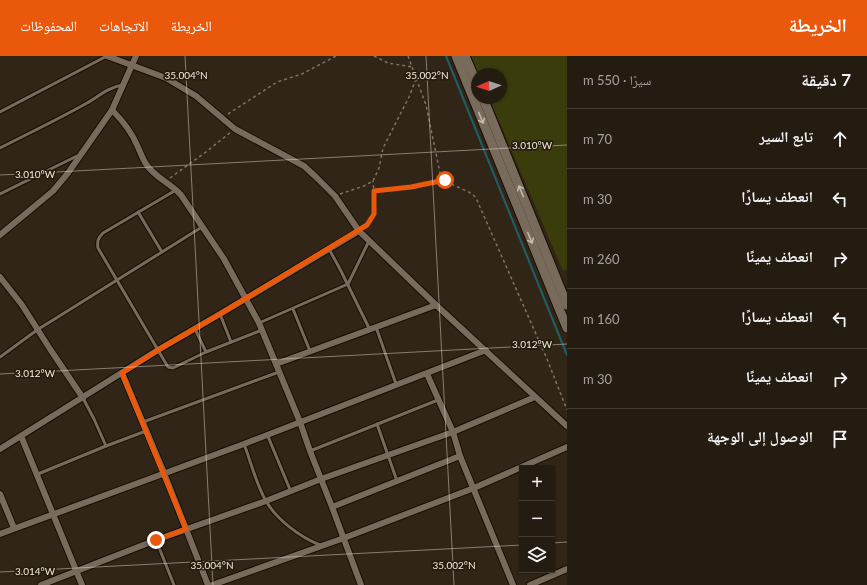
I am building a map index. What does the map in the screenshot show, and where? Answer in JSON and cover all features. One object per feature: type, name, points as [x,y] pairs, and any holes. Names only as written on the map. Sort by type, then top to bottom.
[{"type":"street","points":[[107,56],[166,78],[196,96],[235,129],[304,166],[335,196],[359,231],[369,241],[567,426]]},
{"type":"street","points":[[0,235],[53,191],[68,173],[112,110],[136,56]]},
{"type":"street","points":[[456,56],[567,328]]},
{"type":"street","points":[[466,56],[471,69]]},
{"type":"street","points":[[485,104],[567,305]]},
{"type":"street","points":[[112,110],[130,132],[146,165],[155,175],[176,190],[224,259],[246,298],[259,323],[300,422],[361,585]]},
{"type":"street","points":[[0,449],[158,350],[359,231]]},
{"type":"street","points":[[0,277],[22,305],[83,398]]},
{"type":"street","points":[[276,364],[436,305]]},
{"type":"street","points":[[0,534],[244,444],[486,350]]},
{"type":"street","points":[[122,373],[164,473],[208,585]]},
{"type":"street","points":[[427,374],[453,432],[460,456],[513,585]]},
{"type":"street","points":[[41,585],[156,540],[453,432],[535,397]]},
{"type":"street","points":[[21,436],[38,474],[82,585]]},
{"type":"street","points":[[212,585],[344,538],[474,488],[567,447]]},
{"type":"street","points":[[332,507],[460,456]]},
{"type":"street","points":[[0,494],[14,528]]},
{"type":"street","points":[[530,585],[567,569]]},
{"type":"lane","points":[[0,112],[107,56]]},
{"type":"lane","points":[[0,148],[88,102],[107,90],[124,85]]},
{"type":"lane","points":[[0,194],[82,154]]},
{"type":"lane","points":[[176,190],[98,238],[98,248],[164,362],[171,368],[174,368],[206,352],[262,330]]},
{"type":"lane","points":[[138,212],[162,252]]},
{"type":"lane","points":[[0,357],[37,330],[202,227]]},
{"type":"lane","points":[[259,323],[348,284],[369,241]]},
{"type":"lane","points":[[329,248],[373,328],[396,386]]},
{"type":"lane","points":[[293,309],[310,351]]},
{"type":"lane","points":[[220,314],[231,342]]},
{"type":"lane","points":[[195,328],[206,352]]},
{"type":"lane","points":[[143,422],[279,372]]},
{"type":"lane","points":[[83,398],[106,446]]},
{"type":"lane","points":[[310,451],[438,400]]},
{"type":"lane","points":[[377,424],[397,481]]},
{"type":"lane","points":[[38,474],[106,446],[146,432]]},
{"type":"lane","points":[[267,434],[290,492]]},
{"type":"lane","points":[[244,444],[266,501],[297,533],[307,540],[322,546]]},
{"type":"lane","points":[[156,540],[174,585]]},
{"type":"path","points":[[222,119],[277,82],[302,74],[336,56]]},
{"type":"path","points":[[374,56],[388,63],[412,67]]},
{"type":"path","points":[[408,56],[426,105],[440,173],[445,180],[472,193],[476,198],[547,359],[567,410]]},
{"type":"path","points":[[359,231],[367,225],[374,214],[373,181],[379,168],[383,148],[409,97],[416,78]]},
{"type":"path","points":[[165,181],[235,129]]},
{"type":"path","points":[[374,191],[411,187],[445,180]]},
{"type":"path","points":[[335,196],[364,186],[373,181]]},
{"type":"shaded area","points":[[471,56],[567,56],[567,269],[563,271],[492,104],[507,104],[507,68],[476,68]]},
{"type":"waterway","points":[[446,56],[567,355]]},
{"type":"route","points":[[156,540],[186,529],[122,373],[181,336],[359,231],[367,225],[374,214],[374,191],[411,187],[445,180]]}]
